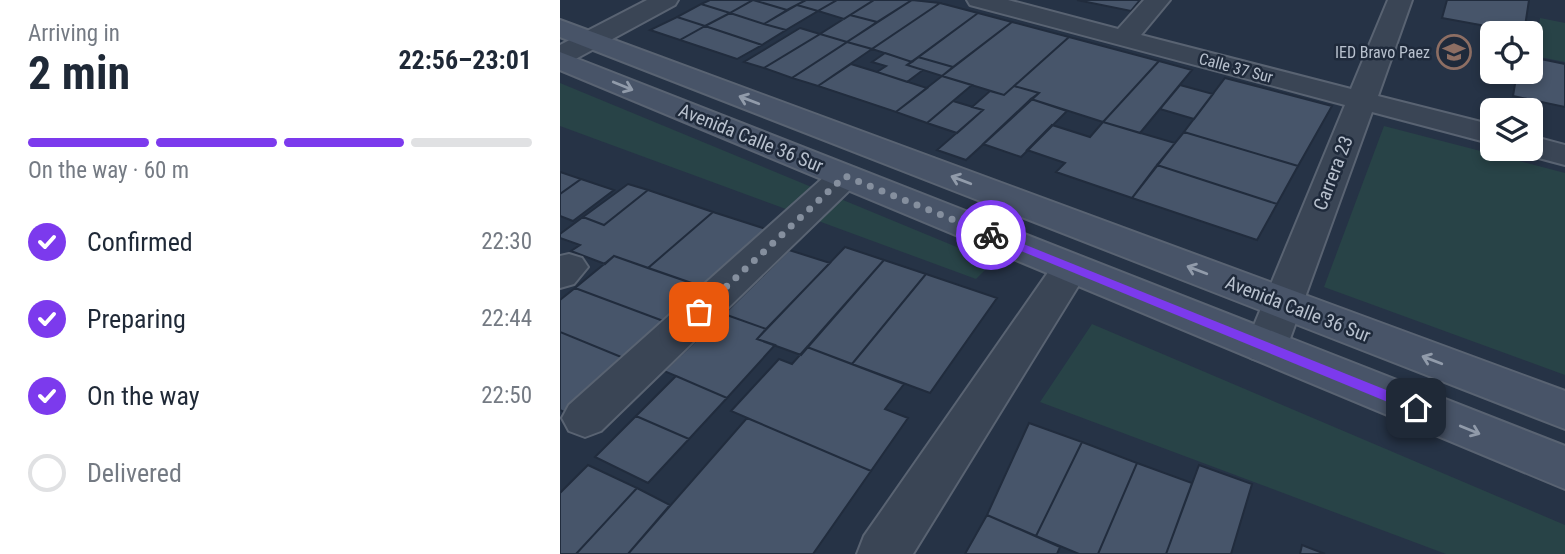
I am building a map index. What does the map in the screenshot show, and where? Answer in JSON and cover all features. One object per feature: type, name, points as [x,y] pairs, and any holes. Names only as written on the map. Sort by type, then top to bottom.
[{"type":"main road","name":"Avenida Calle 36 Sur","points":[[575,34],[1565,410]]},
{"type":"main road","name":"Avenida Calle 36 Sur","points":[[560,58],[1565,468]]},
{"type":"street","points":[[560,58],[575,34],[666,0]]},
{"type":"street","name":"Calle 37 Sur","points":[[979,0],[1480,132]]},
{"type":"street","points":[[1124,38],[1158,0]]},
{"type":"street","name":"Carrera 23","points":[[1266,347],[1400,0]]},
{"type":"street","points":[[1543,149],[1565,155]]},
{"type":"street","points":[[585,418],[845,176]]},
{"type":"street","points":[[883,554],[1071,267]]},
{"type":"green space","points":[[1540,18],[1565,23],[1565,62],[1543,58],[1543,21],[1540,21]]},
{"type":"green space","points":[[560,83],[993,262],[976,279],[560,126]]},
{"type":"green space","points":[[1384,126],[1480,151],[1480,161],[1519,161],[1565,173],[1565,375],[1324,287]]},
{"type":"green space","points":[[1092,324],[1565,525],[1565,554],[1446,554],[1040,402]]},
{"type":"building","points":[[710,0],[753,0],[730,13],[701,4]]},
{"type":"building","points":[[753,0],[806,0],[787,10]]},
{"type":"building","points":[[753,0],[787,10],[764,24],[730,13]]},
{"type":"building","points":[[806,0],[837,0],[818,11],[797,5]]},
{"type":"building","points":[[837,0],[874,0],[844,19],[818,11]]},
{"type":"building","points":[[874,0],[912,0],[877,22],[850,15]]},
{"type":"building","points":[[912,0],[940,3],[872,49],[847,42]]},
{"type":"building","points":[[1077,0],[1140,0],[1131,11]]},
{"type":"building","points":[[1447,0],[1529,0],[1526,21],[1480,21],[1480,25],[1442,18]]},
{"type":"building","points":[[940,3],[978,13],[912,62],[872,49]]},
{"type":"building","points":[[701,4],[730,13],[705,26],[677,17]]},
{"type":"building","points":[[797,5],[818,11],[786,30],[764,24]]},
{"type":"building","points":[[730,13],[786,30],[762,45],[705,26]]},
{"type":"building","points":[[978,13],[1012,22],[953,67],[918,57]]},
{"type":"building","points":[[850,15],[877,22],[847,42],[820,34]]},
{"type":"building","points":[[677,17],[705,26],[680,40],[650,30]]},
{"type":"building","points":[[1012,22],[1069,37],[1004,95],[942,76]]},
{"type":"building","points":[[705,26],[762,45],[737,59],[680,40]]},
{"type":"building","points":[[800,28],[820,34],[764,68],[744,62]]},
{"type":"building","points":[[820,34],[847,42],[792,78],[764,68]]},
{"type":"building","points":[[1069,37],[1159,61],[1103,122],[1031,99],[1039,93],[1014,86]]},
{"type":"building","points":[[847,42],[872,49],[818,86],[792,78]]},
{"type":"building","points":[[885,53],[912,62],[907,65],[923,70],[907,82],[877,72],[886,66],[872,62]]},
{"type":"building","points":[[918,57],[953,67],[942,76],[907,65]]},
{"type":"building","points":[[1543,59],[1565,64],[1565,107],[1543,102],[1543,98],[1513,96],[1515,84],[1543,84]]},
{"type":"building","points":[[1159,61],[1192,70],[1140,133],[1103,122]]},
{"type":"building","points":[[851,64],[927,88],[896,112],[818,86]]},
{"type":"building","points":[[942,76],[972,85],[927,123],[896,112]]},
{"type":"building","points":[[1225,78],[1332,106],[1298,166],[1184,132]]},
{"type":"building","points":[[1180,85],[1213,94],[1194,119],[1160,109]]},
{"type":"building","points":[[1014,86],[1039,93],[966,160],[937,150],[983,110],[972,107],[990,91],[1004,95]]},
{"type":"building","points":[[1031,99],[1067,111],[1021,157],[983,144]]},
{"type":"building","points":[[953,101],[983,110],[957,133],[927,123]]},
{"type":"building","points":[[1103,122],[1175,143],[1132,198],[1056,172],[1065,163],[1027,150],[1052,125],[1090,137]]},
{"type":"building","points":[[1184,132],[1298,166],[1277,204],[1157,165]]},
{"type":"building","points":[[1157,165],[1277,204],[1257,240],[1132,198]]},
{"type":"building","points":[[560,172],[581,179],[560,194]]},
{"type":"building","points":[[581,179],[614,190],[573,221],[560,216],[560,194]]},
{"type":"building","points":[[628,184],[648,190],[604,225],[583,217]]},
{"type":"building","points":[[648,190],[713,212],[648,268],[614,256],[605,264],[571,251],[580,245],[560,238],[560,234],[583,217],[604,225]]},
{"type":"building","points":[[713,212],[766,229],[703,287],[648,268]]},
{"type":"building","points":[[845,247],[884,260],[801,355],[757,339]]},
{"type":"building","points":[[789,250],[830,263],[766,329],[724,314]]},
{"type":"building","points":[[614,256],[703,287],[666,322],[575,288]]},
{"type":"building","points":[[884,260],[926,274],[852,364],[807,347]]},
{"type":"building","points":[[926,274],[997,298],[930,393],[852,364]]},
{"type":"building","points":[[575,288],[666,322],[626,359],[560,332],[560,300]]},
{"type":"building","points":[[724,314],[766,329],[757,339],[775,345],[727,398],[664,371]]},
{"type":"building","points":[[560,332],[626,359],[568,414],[560,410]]},
{"type":"building","points":[[807,347],[904,384],[885,409],[908,418],[871,471],[731,411],[779,359],[792,364]]},
{"type":"building","points":[[676,376],[727,398],[689,439],[636,416]]},
{"type":"building","points":[[636,416],[689,439],[648,483],[595,457]]},
{"type":"building","points":[[747,418],[871,471],[813,554],[628,554]]},
{"type":"building","points":[[1029,423],[1082,442],[1036,536],[987,515]]},
{"type":"building","points":[[1082,442],[1137,463],[1098,554],[1079,554],[1036,536]]},
{"type":"building","points":[[1137,463],[1192,483],[1166,554],[1098,554]]},
{"type":"building","points":[[588,465],[637,488],[576,554],[560,554],[560,493]]},
{"type":"building","points":[[1199,465],[1252,484],[1231,554],[1166,554]]},
{"type":"building","points":[[637,488],[670,505],[628,554],[576,554]]},
{"type":"building","points":[[987,515],[1060,547],[1057,554],[965,554]]},
{"type":"building","points":[[1302,545],[1325,554],[1300,554]]},
{"type":"way so far","points":[[699,312],[845,176],[991,235]]},
{"type":"place","name":"IED Bravo Paez","points":[[1454,52]]},
{"type":"route","points":[[991,235],[1416,408]]}]
